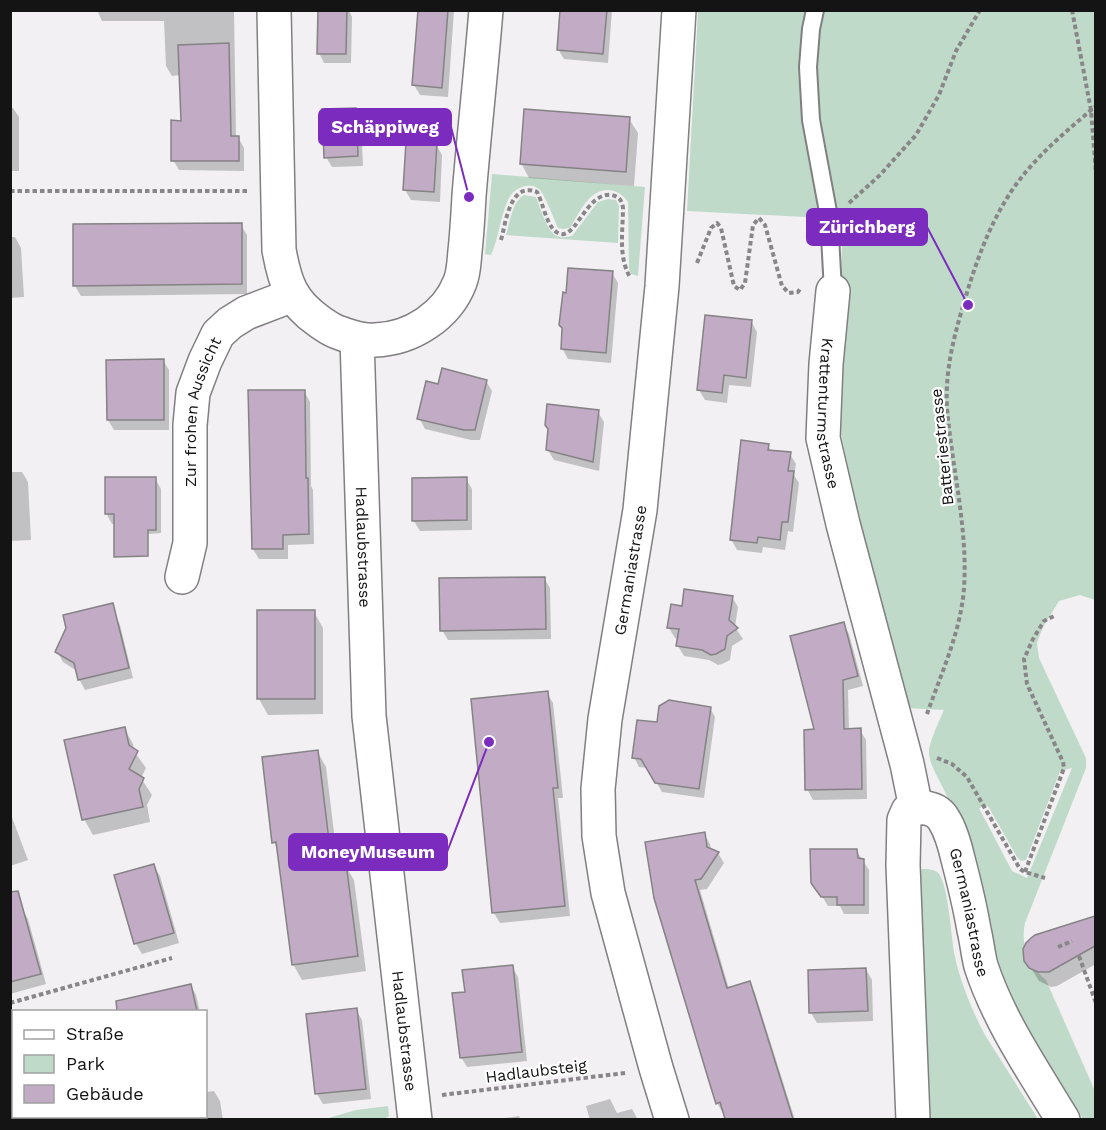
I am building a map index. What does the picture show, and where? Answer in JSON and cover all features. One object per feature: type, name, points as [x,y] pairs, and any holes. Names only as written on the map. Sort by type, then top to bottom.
[{"type":"street","points":[[274,10],[279,250],[283,274],[293,295],[306,312],[334,331],[357,339],[374,340],[405,335],[431,320],[444,309],[454,296],[461,281],[486,10]]},
{"type":"street","name":"Germaniastrasse","points":[[672,1119],[608,893],[598,836],[597,789],[605,719],[640,510],[662,286],[679,10]]},
{"type":"street","name":"Krattenturmstrasse","points":[[818,287],[826,364],[823,438],[916,808]]},
{"type":"street","name":"Zur frohen Aussicht","points":[[182,577],[190,543],[190,425],[193,393],[205,361],[218,334],[230,322],[246,313],[293,295]]},
{"type":"street","name":"Hadlaubstrasse","points":[[357,339],[369,716],[415,1119]]},
{"type":"street","points":[[913,1119],[904,832],[905,816],[916,808]]},
{"type":"street","name":"Germaniastrasse","points":[[916,808],[930,808],[944,819],[955,848],[980,963],[992,998],[1063,1119]]},
{"type":"lane","name":"Krattenturmstrasse","points":[[815,10],[810,29],[808,67],[810,120],[829,217],[818,287]]},
{"type":"path","points":[[829,217],[838,213],[880,176],[916,135],[939,95],[956,51],[980,10]]},
{"type":"path","points":[[1072,10],[1091,110],[1095,174]]},
{"type":"path","name":"Batteriestrasse","points":[[901,743],[915,733],[925,720],[958,626],[964,591],[965,564],[962,526],[946,387],[953,341],[971,279],[986,238],[1020,179],[1045,151],[1095,106]]},
{"type":"path","points":[[498,248],[512,201],[524,190],[530,189],[537,192],[550,223],[556,232],[563,234],[570,232],[597,198],[607,195],[615,196],[621,200],[623,208],[625,269],[630,278],[637,281]]},
{"type":"path","points":[[10,191],[248,191]]},
{"type":"path","points":[[694,270],[711,228],[717,223],[721,228],[734,286],[740,290],[744,283],[753,225],[759,218],[765,225],[782,286],[789,293],[818,287]]},
{"type":"path","points":[[1025,872],[1064,768],[1027,684],[1024,659],[1044,621],[1054,616]]},
{"type":"path","points":[[932,757],[952,764],[967,777],[1020,869],[1045,878]]},
{"type":"path","points":[[1058,947],[1072,940]]},
{"type":"path","points":[[1079,957],[1095,1003]]},
{"type":"path","points":[[10,1004],[172,958]]},
{"type":"path","name":"Hadlaubsteig","points":[[436,1095],[627,1073]]},
{"type":"green space","points":[[698,11],[1095,11],[1095,600],[1080,595],[1059,601],[1043,627],[1037,643],[1039,658],[1086,758],[1086,768],[1025,923],[1024,939],[1027,954],[1040,975],[1046,980],[1095,1091],[1095,1119],[1083,1119],[1020,1015],[1000,970],[989,936],[978,868],[964,831],[930,758],[930,744],[944,710],[907,708],[863,540],[839,424],[837,391],[843,219],[687,211]],"holes":[[[1072,768],[1027,878],[1012,871],[979,808],[988,806],[1017,857],[1021,861],[1026,860],[1060,771]]]},
{"type":"green space","points":[[492,174],[645,187],[638,276],[631,274],[629,269],[628,202],[615,191],[601,191],[595,194],[581,210],[570,228],[563,229],[558,228],[539,189],[534,186],[520,188],[508,200],[491,255],[485,254]]},
{"type":"green space","points":[[524,195],[536,197],[550,230],[553,234],[563,237],[572,236],[598,202],[608,199],[616,200],[619,206],[618,243],[506,235],[514,207]]},
{"type":"green space","points":[[922,869],[936,871],[939,874],[945,890],[955,957],[967,997],[985,1035],[1038,1119],[928,1119],[920,873]]},
{"type":"green space","points":[[388,1106],[389,1116],[384,1119],[325,1119],[356,1110]]},
{"type":"building","points":[[318,10],[347,10],[346,54],[317,54]]},
{"type":"building","points":[[418,10],[448,10],[442,88],[412,85]]},
{"type":"building","points":[[560,10],[607,10],[603,54],[557,50]]},
{"type":"building","points":[[229,43],[231,136],[239,136],[239,161],[171,161],[171,120],[181,121],[178,45]]},
{"type":"building","points":[[356,108],[358,156],[324,158],[322,109]]},
{"type":"building","points":[[524,109],[630,117],[626,172],[520,164]]},
{"type":"building","points":[[406,142],[437,143],[434,192],[403,190]]},
{"type":"building","points":[[242,223],[242,284],[73,286],[73,224]]},
{"type":"building","points":[[568,268],[613,271],[606,353],[561,349],[562,328],[559,325],[563,292],[566,293]]},
{"type":"building","points":[[705,315],[752,320],[746,378],[724,375],[722,393],[697,390]]},
{"type":"building","points":[[164,359],[164,420],[107,420],[106,360]]},
{"type":"building","points":[[442,368],[487,380],[475,430],[464,430],[417,419],[426,381],[438,384]]},
{"type":"building","points":[[248,390],[305,390],[309,534],[283,535],[283,549],[252,549]]},
{"type":"building","points":[[547,404],[599,410],[593,462],[546,450]]},
{"type":"building","points":[[741,440],[769,444],[768,450],[791,452],[788,471],[794,471],[788,522],[782,522],[780,540],[758,537],[757,543],[730,540]]},
{"type":"building","points":[[105,477],[156,477],[156,530],[148,530],[148,556],[114,557],[114,514],[105,514]]},
{"type":"building","points":[[467,477],[467,520],[412,521],[412,478]]},
{"type":"building","points":[[545,577],[546,629],[440,631],[439,578]]},
{"type":"building","points":[[684,589],[733,596],[729,620],[738,628],[727,636],[725,649],[711,655],[702,650],[676,646],[679,629],[667,628],[671,604],[682,606]]},
{"type":"building","points":[[113,603],[129,668],[78,680],[74,663],[55,652],[66,628],[63,615]]},
{"type":"building","points":[[257,610],[315,610],[315,699],[257,699]]},
{"type":"building","points":[[844,622],[858,676],[843,680],[844,729],[861,728],[862,789],[805,790],[804,730],[814,729],[790,636]]},
{"type":"building","points":[[548,691],[558,788],[553,788],[565,906],[492,913],[471,699]]},
{"type":"building","points":[[669,700],[711,707],[699,789],[655,783],[641,759],[632,758],[637,720],[657,722],[659,706]]},
{"type":"building","points":[[125,727],[129,745],[138,751],[129,769],[144,778],[139,789],[143,807],[82,820],[64,740]]},
{"type":"building","points":[[318,750],[332,865],[346,863],[358,956],[292,965],[276,842],[272,843],[262,757]]},
{"type":"building","points":[[705,832],[707,847],[719,852],[701,879],[695,880],[727,988],[750,981],[793,1119],[725,1119],[720,1102],[716,1104],[708,1078],[654,898],[645,842]]},
{"type":"building","points":[[810,849],[857,849],[858,858],[864,859],[864,905],[837,905],[837,897],[821,897],[811,883]]},
{"type":"building","points":[[154,864],[174,933],[134,944],[114,875]]},
{"type":"building","points":[[18,891],[41,974],[10,982],[10,892]]},
{"type":"building","points":[[1095,916],[1095,946],[1049,972],[1038,972],[1029,968],[1024,961],[1023,949],[1035,935]]},
{"type":"building","points":[[513,965],[522,1052],[460,1058],[452,993],[465,992],[462,970]]},
{"type":"building","points":[[866,968],[868,1011],[809,1013],[808,970]]},
{"type":"building","points":[[191,984],[197,1010],[117,1010],[116,1001]]},
{"type":"building","points":[[357,1008],[366,1089],[315,1094],[306,1014]]},
{"type":"place","name":"Schäppiweg","points":[[469,197]]},
{"type":"place","name":"Zürichberg","points":[[968,305]]},
{"type":"place","name":"MoneyMuseum","points":[[489,742]]}]
